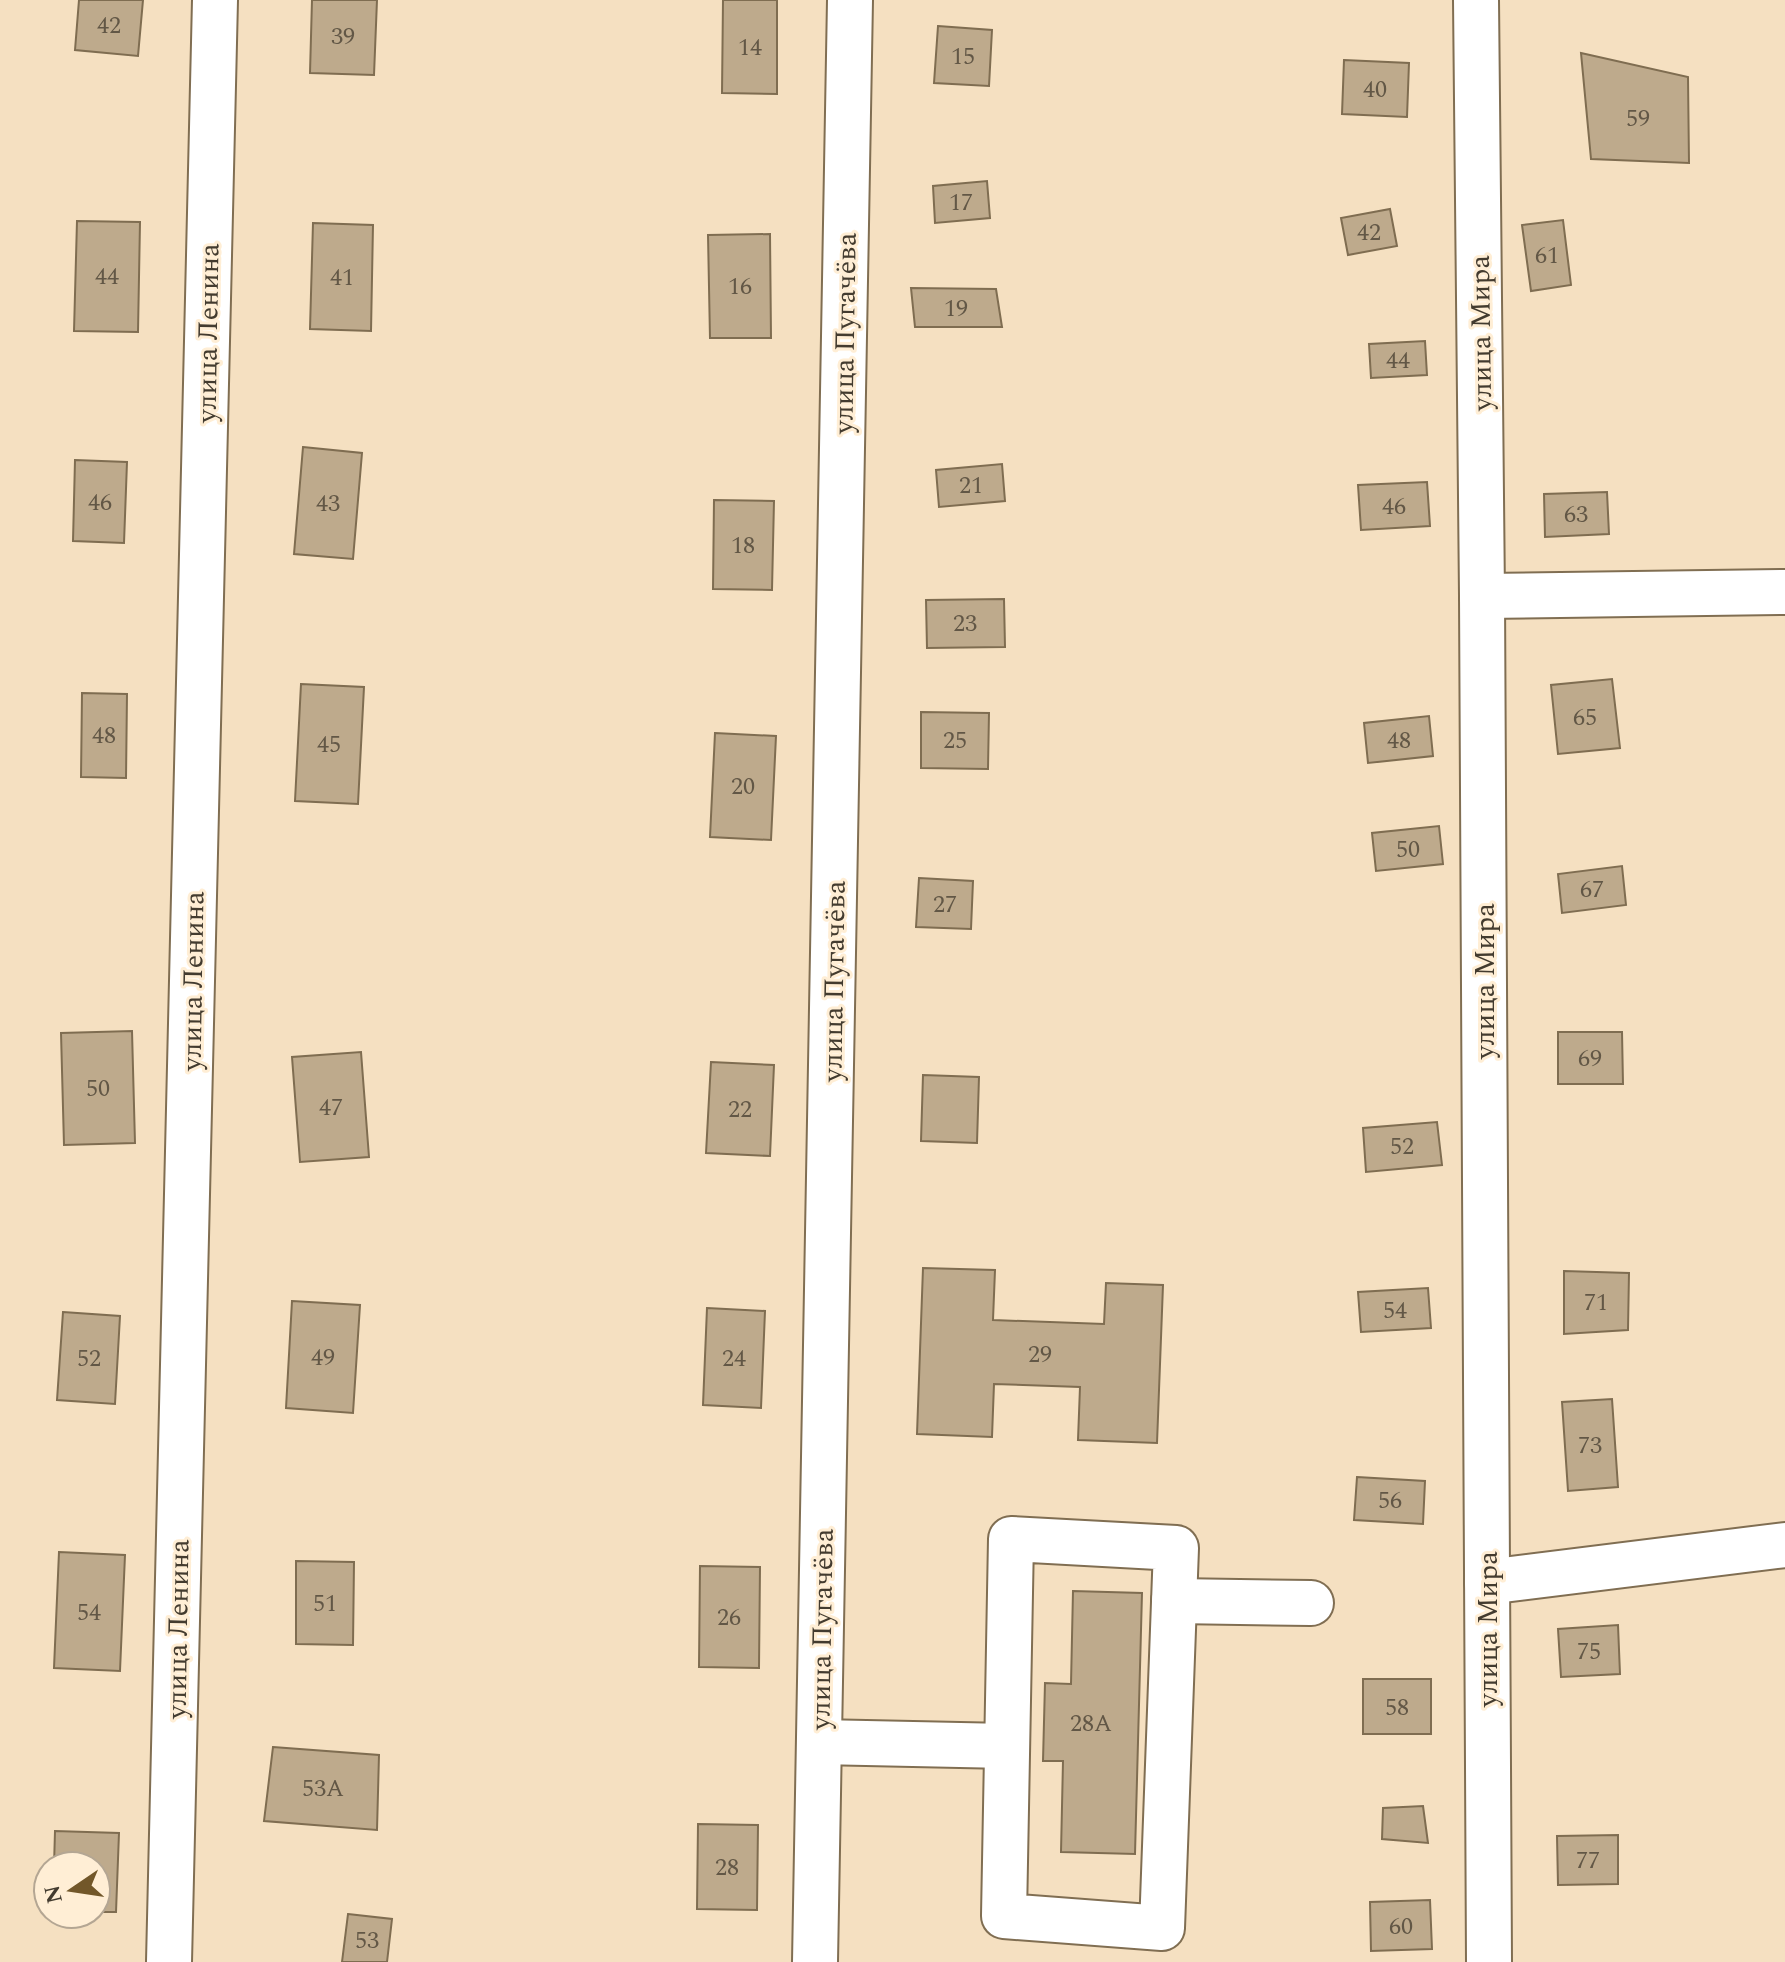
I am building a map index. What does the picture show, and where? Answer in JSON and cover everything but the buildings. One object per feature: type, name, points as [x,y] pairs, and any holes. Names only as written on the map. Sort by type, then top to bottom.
[{"type":"street","name":"улица Ленина","points":[[169,1962],[215,0]]},
{"type":"street","name":"улица Пугачёва","points":[[815,1962],[850,0]]},
{"type":"street","name":"улица Мира","points":[[1476,0],[1489,1962]]},
{"type":"street","points":[[1482,596],[1785,592]]},
{"type":"street","points":[[1011,1539],[1176,1548],[1162,1928],[1004,1916],[1007,1746],[1011,1539]]},
{"type":"street","points":[[1487,1582],[1785,1545]]},
{"type":"street","points":[[1174,1601],[1311,1603]]},
{"type":"street","points":[[819,1742],[1007,1746]]}]
